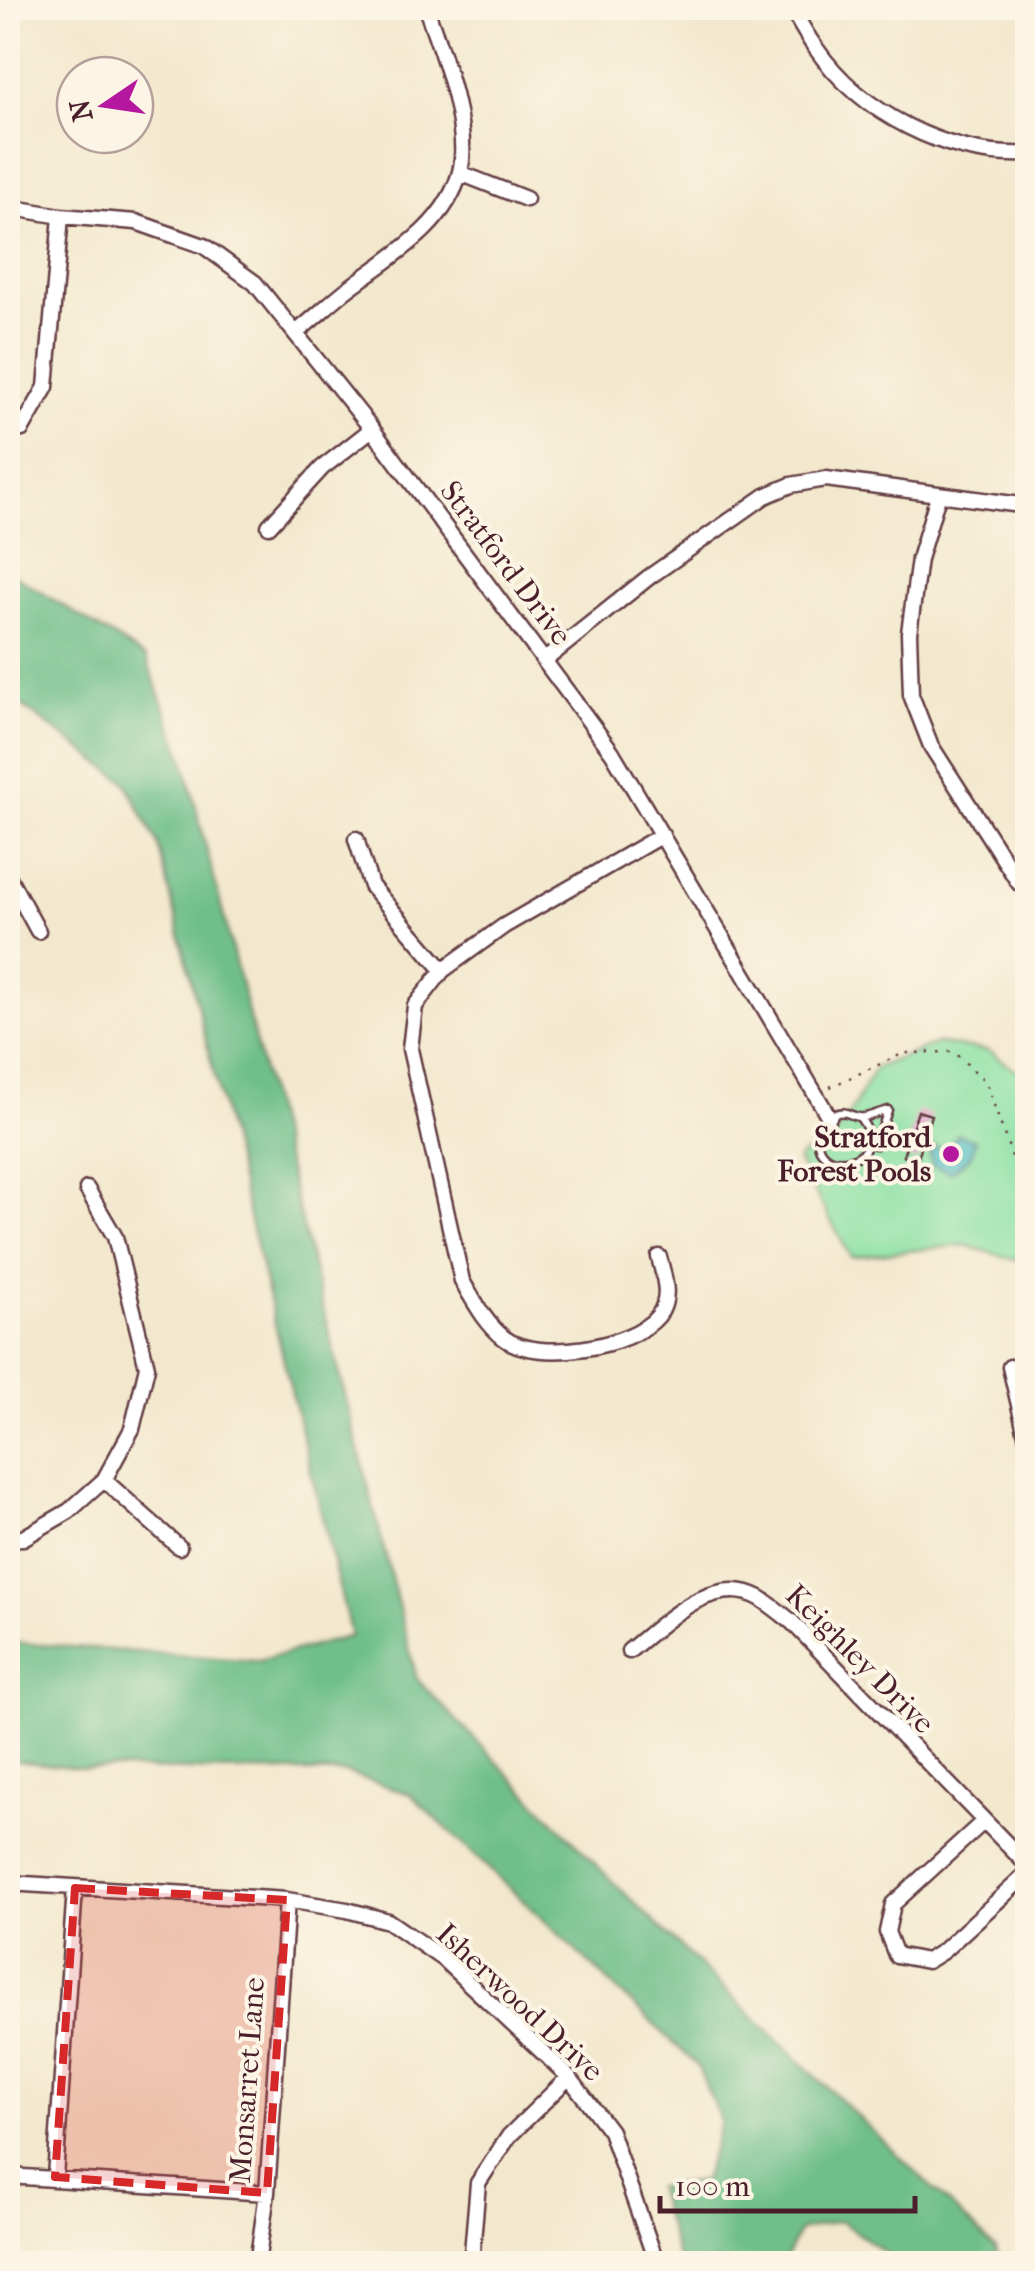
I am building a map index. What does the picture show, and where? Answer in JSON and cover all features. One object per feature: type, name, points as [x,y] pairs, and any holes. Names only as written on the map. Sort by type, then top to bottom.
[{"type":"street","points":[[297,332],[421,234],[447,199],[460,173],[461,143],[450,78],[426,8]]},
{"type":"street","points":[[791,8],[816,50],[866,102],[924,135],[998,156],[1028,154]]},
{"type":"street","points":[[460,173],[526,198]]},
{"type":"street","name":"Stratford Drive","points":[[8,207],[136,222],[204,246],[254,283],[372,428],[612,752],[828,1117]]},
{"type":"street","points":[[22,429],[46,387],[61,216]]},
{"type":"street","points":[[269,526],[322,468],[372,428]]},
{"type":"street","points":[[545,660],[649,577],[765,496],[791,486],[826,480],[1028,506]]},
{"type":"street","points":[[938,496],[920,559],[909,633],[911,696],[931,746],[1019,883]]},
{"type":"street","points":[[660,1257],[668,1292],[658,1316],[635,1334],[556,1352],[528,1350],[505,1339],[482,1314],[462,1281],[410,1049],[415,1006],[442,970],[504,926],[662,835]]},
{"type":"street","points":[[356,838],[371,886],[442,970]]},
{"type":"street","points":[[8,876],[38,931]]},
{"type":"street","points":[[8,1539],[23,1538],[69,1511],[104,1480],[132,1429],[147,1367],[115,1237],[87,1188]]},
{"type":"street","points":[[1010,1367],[1028,1443]]},
{"type":"street","points":[[104,1480],[180,1548]]},
{"type":"street","name":"Keighley Drive","points":[[629,1651],[684,1606],[722,1592],[757,1596],[792,1622],[1028,1869]]},
{"type":"street","points":[[982,1822],[892,1904],[887,1932],[896,1956],[927,1961],[944,1951],[1028,1869]]},
{"type":"street","name":"Isherwood Drive","points":[[8,1883],[287,1900],[348,1910],[388,1922],[443,1959],[569,2078],[610,2131],[656,2264]]},
{"type":"street","points":[[55,2177],[74,1888]]},
{"type":"street","name":"Monsarret Lane","points":[[257,2264],[266,2194],[287,1900]]},
{"type":"street","points":[[471,2264],[478,2183],[509,2136],[569,2078]]},
{"type":"street","points":[[8,2176],[266,2194]]},
{"type":"lane","points":[[860,1118],[888,1110],[876,1144],[868,1142]]},
{"type":"lane","points":[[844,1112],[860,1118],[868,1142],[865,1150],[845,1162],[830,1158],[818,1138],[828,1117],[844,1112]]},
{"type":"path","points":[[815,1094],[904,1052],[954,1052],[986,1082],[1028,1203]]},
{"type":"highlighted area","points":[[75,1888],[287,1900],[267,2193],[55,2177]]},
{"type":"green space","points":[[8,571],[146,658],[183,756],[417,1679],[618,1887],[995,2248],[1001,2263],[900,2263],[840,2221],[800,2230],[783,2263],[679,2263],[656,2187],[703,2181],[721,2122],[697,2065],[410,1794],[347,1773],[77,1768],[8,1760],[8,1642],[258,1661],[351,1636],[158,844],[126,782],[8,696]]},
{"type":"green space","points":[[938,1043],[989,1051],[1016,1070],[1027,1069],[1027,1263],[964,1245],[851,1257],[797,1160],[842,1127],[875,1068]]},
{"type":"water","name":"Stratford Forest Pools","points":[[958,1134],[975,1140],[970,1157],[951,1172],[933,1166],[932,1146],[946,1151]]},
{"type":"building","points":[[918,1111],[931,1115],[917,1161],[903,1156]]},
{"type":"place","name":"Stratford Forest Pools","points":[[951,1154]]}]
